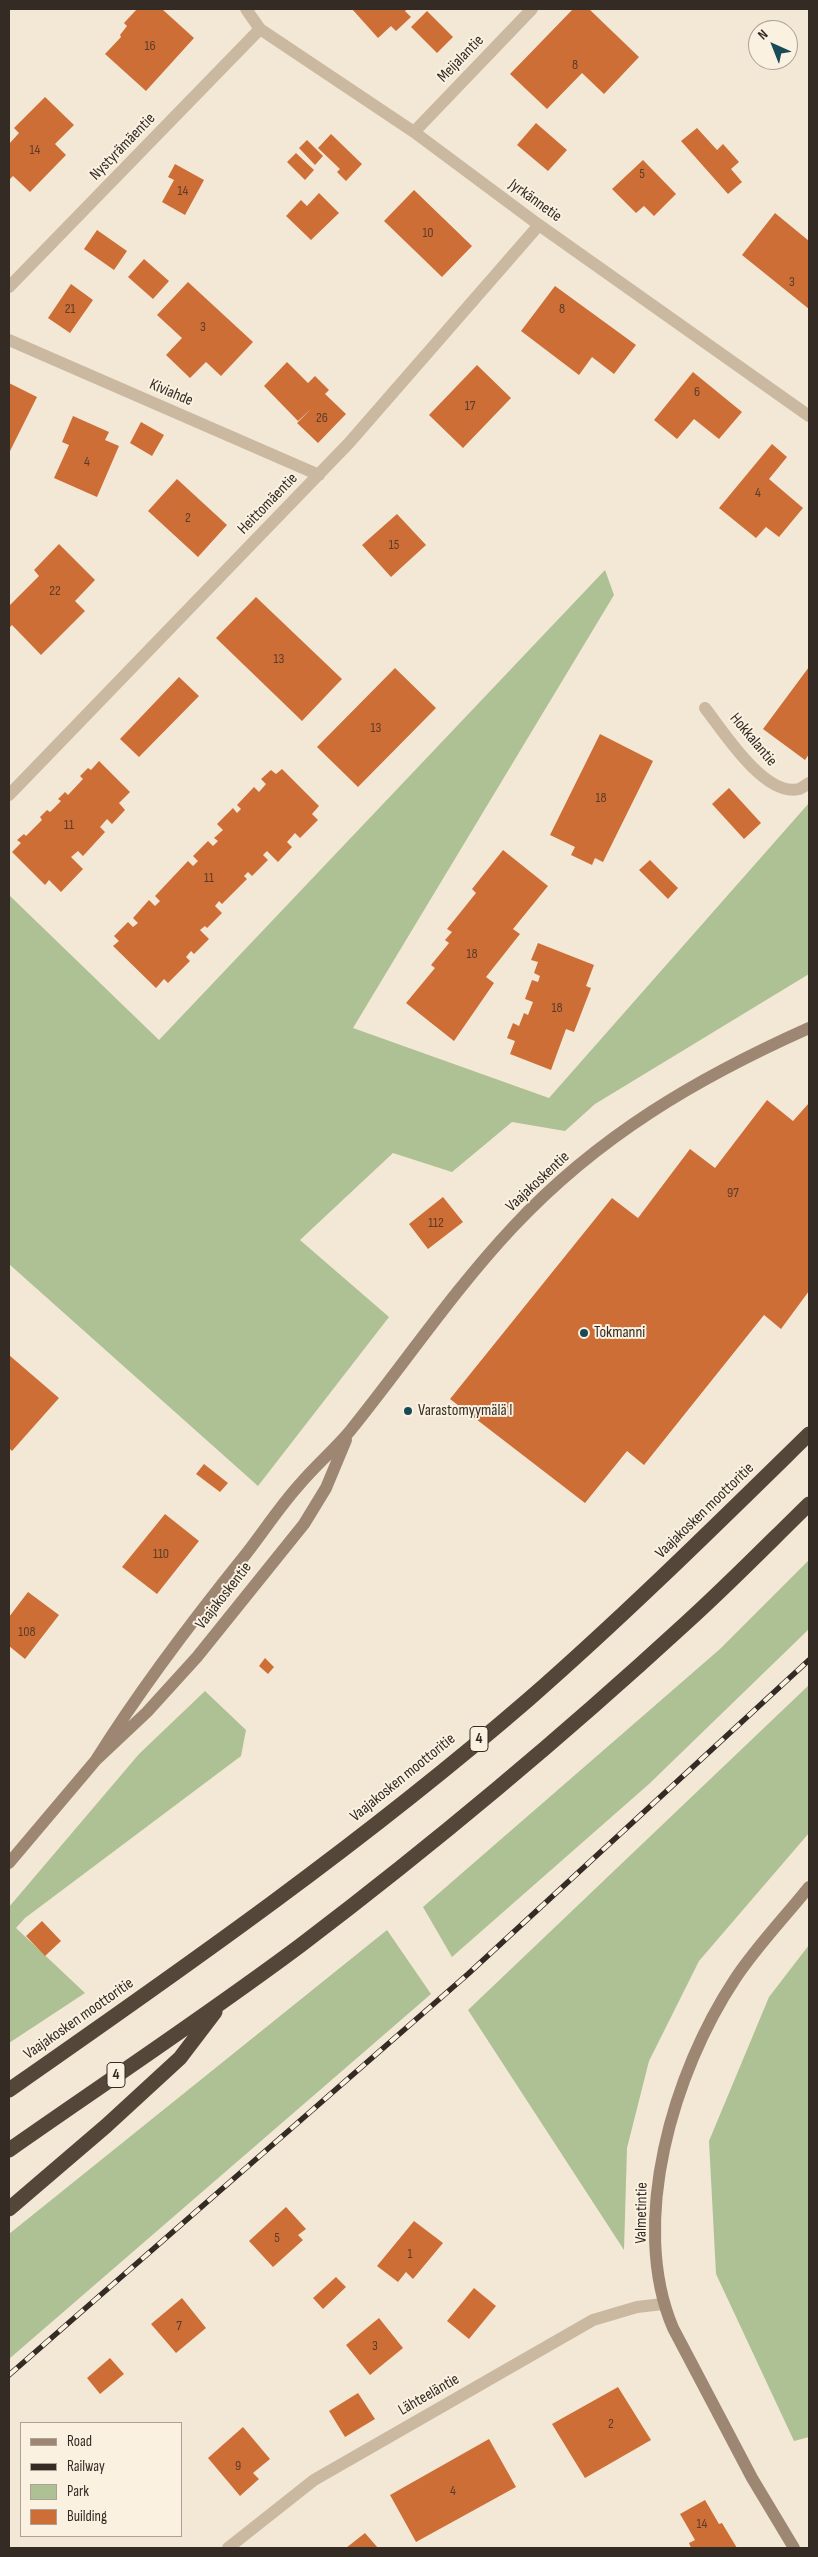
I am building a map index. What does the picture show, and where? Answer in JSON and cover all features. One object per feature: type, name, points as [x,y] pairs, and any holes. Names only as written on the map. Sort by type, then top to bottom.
[{"type":"highway","name":"Vaajakosken moottoritie","points":[[9,2090],[270,1905],[394,1809],[527,1700],[648,1592],[809,1434]]},
{"type":"highway","name":"4","points":[[9,2150],[224,2002],[430,1844],[562,1733],[687,1622],[809,1504]]},
{"type":"highway","points":[[9,2209],[106,2126],[180,2058],[224,2002]]},
{"type":"main road","name":"Vaajakoskentie","points":[[96,1760],[132,1703],[177,1640],[300,1484],[349,1432],[396,1369],[507,1234],[573,1170],[628,1126],[688,1087],[758,1051],[809,1028]]},
{"type":"main road","name":"Vaajakoskentie","points":[[9,1863],[96,1760],[147,1712],[197,1657],[304,1524],[326,1488],[349,1432]]},
{"type":"main road","name":"Valmetintie","points":[[794,2548],[752,2478],[673,2328],[663,2304],[658,2276],[656,2222],[659,2172],[672,2119],[690,2062],[710,2020],[736,1978],[809,1888]]},
{"type":"street","name":"Jyrkännetie","points":[[246,9],[260,29],[414,132],[539,225],[809,416]]},
{"type":"street","name":"Meijalantie","points":[[414,132],[532,9]]},
{"type":"street","name":"Nystyrämäentie","points":[[9,287],[260,29]]},
{"type":"street","name":"Heittomäentie","points":[[9,795],[320,475],[539,225]]},
{"type":"street","name":"Kiviahde","points":[[9,340],[320,475]]},
{"type":"street","name":"Hokkalantie","points":[[705,708],[753,768],[766,781],[781,787],[799,789],[809,783]]},
{"type":"street","name":"Lähteeläntie","points":[[228,2548],[314,2480],[593,2320],[637,2308],[663,2304]]},
{"type":"green space","points":[[605,570],[614,595],[353,1028],[549,1098],[809,803],[809,974],[595,1104],[565,1131],[512,1122],[452,1172],[393,1153],[300,1240],[389,1317],[258,1486],[9,1264],[9,895],[159,1040]]},
{"type":"green space","points":[[809,1560],[809,1629],[649,1784],[452,1957],[423,1907],[720,1649]]},
{"type":"green space","points":[[809,1685],[809,1833],[699,1961],[649,2061],[627,2148],[624,2250],[468,2010]]},
{"type":"green space","points":[[205,1691],[246,1730],[241,1756],[25,1918],[16,1928],[85,1993],[9,2043],[9,1907],[139,1754]]},
{"type":"green space","points":[[387,1930],[431,1994],[9,2359],[9,2234]]},
{"type":"green space","points":[[809,1945],[809,2437],[794,2441],[716,2274],[709,2141],[769,1997]]},
{"type":"building","points":[[137,9],[162,9],[194,38],[146,91],[105,54],[121,37],[120,35],[127,26],[124,23]]},
{"type":"building","points":[[352,9],[407,9],[405,11],[411,17],[396,31],[391,26],[378,38]]},
{"type":"building","points":[[573,9],[589,9],[639,57],[604,94],[582,73],[547,109],[510,74]]},
{"type":"building","points":[[427,11],[453,37],[437,53],[411,27]]},
{"type":"building","points":[[45,97],[74,125],[55,144],[66,155],[30,192],[13,176],[9,180],[9,144],[19,133],[14,128]]},
{"type":"building","points":[[536,123],[567,150],[548,171],[517,145]]},
{"type":"building","points":[[697,128],[717,150],[723,144],[739,162],[731,169],[742,182],[728,194],[681,141]]},
{"type":"building","points":[[331,134],[362,164],[346,181],[337,172],[340,169],[318,148]]},
{"type":"building","points":[[307,140],[323,156],[315,165],[299,148]]},
{"type":"building","points":[[296,153],[314,170],[305,180],[287,162]]},
{"type":"building","points":[[643,160],[676,194],[654,216],[644,206],[636,213],[612,189]]},
{"type":"building","points":[[175,164],[204,180],[185,215],[162,202],[174,180],[168,177]]},
{"type":"building","points":[[414,190],[472,246],[442,277],[384,221]]},
{"type":"building","points":[[319,193],[339,213],[311,240],[286,216],[301,200],[307,206]]},
{"type":"building","points":[[775,213],[809,241],[809,309],[742,255]]},
{"type":"building","points":[[97,230],[127,251],[114,270],[84,249]]},
{"type":"building","points":[[144,259],[169,281],[153,299],[128,277]]},
{"type":"building","points":[[188,282],[253,342],[221,376],[206,362],[190,378],[166,355],[182,338],[157,315]]},
{"type":"building","points":[[71,284],[93,300],[70,333],[48,318]]},
{"type":"building","points":[[555,286],[636,345],[614,374],[592,357],[579,375],[521,331]]},
{"type":"building","points":[[287,362],[308,383],[315,376],[329,390],[325,394],[346,414],[318,443],[297,423],[311,409],[298,421],[264,386]]},
{"type":"building","points":[[477,365],[511,398],[463,448],[429,415]]},
{"type":"building","points":[[693,372],[742,412],[719,439],[694,419],[677,439],[654,420]]},
{"type":"building","points":[[9,383],[37,397],[9,453]]},
{"type":"building","points":[[73,416],[109,432],[105,440],[119,446],[97,497],[54,478],[69,445],[62,442]]},
{"type":"building","points":[[141,422],[164,435],[152,456],[130,443]]},
{"type":"building","points":[[772,444],[787,457],[769,479],[803,508],[779,537],[766,527],[756,538],[719,508]]},
{"type":"building","points":[[177,479],[227,525],[198,557],[148,511]]},
{"type":"building","points":[[397,514],[426,545],[391,577],[362,545]]},
{"type":"building","points":[[59,544],[95,580],[75,601],[85,611],[41,655],[12,625],[9,628],[9,606],[39,576],[34,570]]},
{"type":"building","points":[[256,597],[342,679],[302,721],[216,638]]},
{"type":"building","points":[[809,667],[809,754],[805,760],[763,729]]},
{"type":"building","points":[[395,668],[436,708],[358,787],[317,747]]},
{"type":"building","points":[[179,677],[199,696],[139,757],[120,739]]},
{"type":"building","points":[[600,734],[653,761],[603,862],[595,858],[592,865],[571,855],[575,847],[550,835]]},
{"type":"building","points":[[99,761],[130,792],[119,803],[125,810],[112,824],[107,819],[100,827],[105,832],[83,856],[78,851],[71,857],[83,869],[61,892],[49,880],[45,885],[12,852],[21,843],[17,840],[24,834],[26,836],[42,820],[40,817],[47,810],[50,812],[61,801],[58,799],[65,792],[68,795],[83,779],[80,776],[88,768],[91,770]]},
{"type":"building","points":[[282,769],[319,806],[312,814],[318,820],[300,838],[295,833],[287,842],[292,847],[278,862],[267,851],[263,855],[268,860],[252,876],[248,872],[244,876],[247,879],[222,904],[219,901],[215,906],[222,913],[207,928],[205,926],[200,930],[209,939],[194,954],[191,951],[186,957],[190,961],[168,983],[164,979],[156,988],[113,946],[119,941],[114,936],[128,922],[133,927],[138,923],[133,918],[149,900],[155,906],[160,901],[155,896],[188,861],[193,866],[198,861],[193,856],[208,841],[213,846],[218,841],[214,838],[223,830],[217,824],[233,808],[237,813],[241,809],[237,805],[254,787],[259,792],[266,784],[261,779],[271,770],[276,774]]},
{"type":"building","points":[[729,788],[761,823],[744,839],[712,804]]},
{"type":"building","points":[[503,850],[548,886],[513,929],[520,934],[486,977],[494,983],[454,1041],[406,1003],[435,968],[431,965],[449,943],[445,940],[452,932],[447,929],[476,893],[472,889]]},
{"type":"building","points":[[650,860],[678,888],[668,899],[639,870]]},
{"type":"building","points":[[538,943],[594,965],[586,986],[591,988],[574,1032],[566,1029],[551,1070],[510,1054],[515,1041],[507,1038],[513,1023],[519,1026],[524,1013],[528,1015],[533,1002],[525,999],[532,980],[538,982],[540,976],[534,973],[538,962],[531,960]]},
{"type":"building","points":[[767,1100],[793,1121],[809,1103],[809,1291],[781,1329],[764,1315],[644,1465],[627,1451],[585,1503],[450,1399],[612,1198],[638,1218],[690,1149],[715,1168]]},
{"type":"building","points":[[443,1197],[463,1222],[428,1249],[409,1224]]},
{"type":"building","points":[[9,1355],[59,1398],[12,1451],[9,1448]]},
{"type":"building","points":[[204,1464],[228,1483],[220,1492],[196,1474]]},
{"type":"building","points":[[165,1514],[199,1541],[157,1594],[122,1567]]},
{"type":"building","points":[[28,1592],[59,1615],[25,1659],[9,1646],[9,1617]]},
{"type":"building","points":[[265,1658],[274,1667],[268,1674],[259,1666]]},
{"type":"building","points":[[42,1921],[61,1941],[45,1956],[26,1936]]},
{"type":"building","points":[[286,2207],[306,2229],[298,2235],[303,2240],[273,2267],[249,2241]]},
{"type":"building","points":[[414,2221],[443,2243],[413,2279],[406,2272],[398,2282],[377,2266]]},
{"type":"building","points":[[336,2277],[346,2287],[323,2309],[313,2298]]},
{"type":"building","points":[[474,2288],[496,2306],[469,2339],[447,2321]]},
{"type":"building","points":[[182,2298],[206,2328],[176,2353],[151,2324]]},
{"type":"building","points":[[379,2318],[403,2348],[370,2375],[346,2345]]},
{"type":"building","points":[[110,2358],[124,2374],[100,2394],[87,2378]]},
{"type":"building","points":[[618,2387],[651,2440],[585,2478],[552,2424]]},
{"type":"building","points":[[358,2393],[375,2419],[345,2437],[329,2411]]},
{"type":"building","points":[[243,2427],[270,2459],[253,2473],[259,2479],[240,2496],[208,2458]]},
{"type":"building","points":[[489,2439],[516,2487],[416,2542],[390,2495]]},
{"type":"building","points":[[705,2500],[719,2524],[722,2523],[737,2548],[691,2548],[689,2543],[695,2540],[680,2514]]},
{"type":"building","points":[[365,2533],[378,2548],[346,2548]]},
{"type":"railway","points":[[9,2375],[468,1974],[809,1660]]},
{"type":"place","name":"Tokmanni","points":[[584,1333]]},
{"type":"place","name":"Varastomyymälä I","points":[[408,1411]]}]
